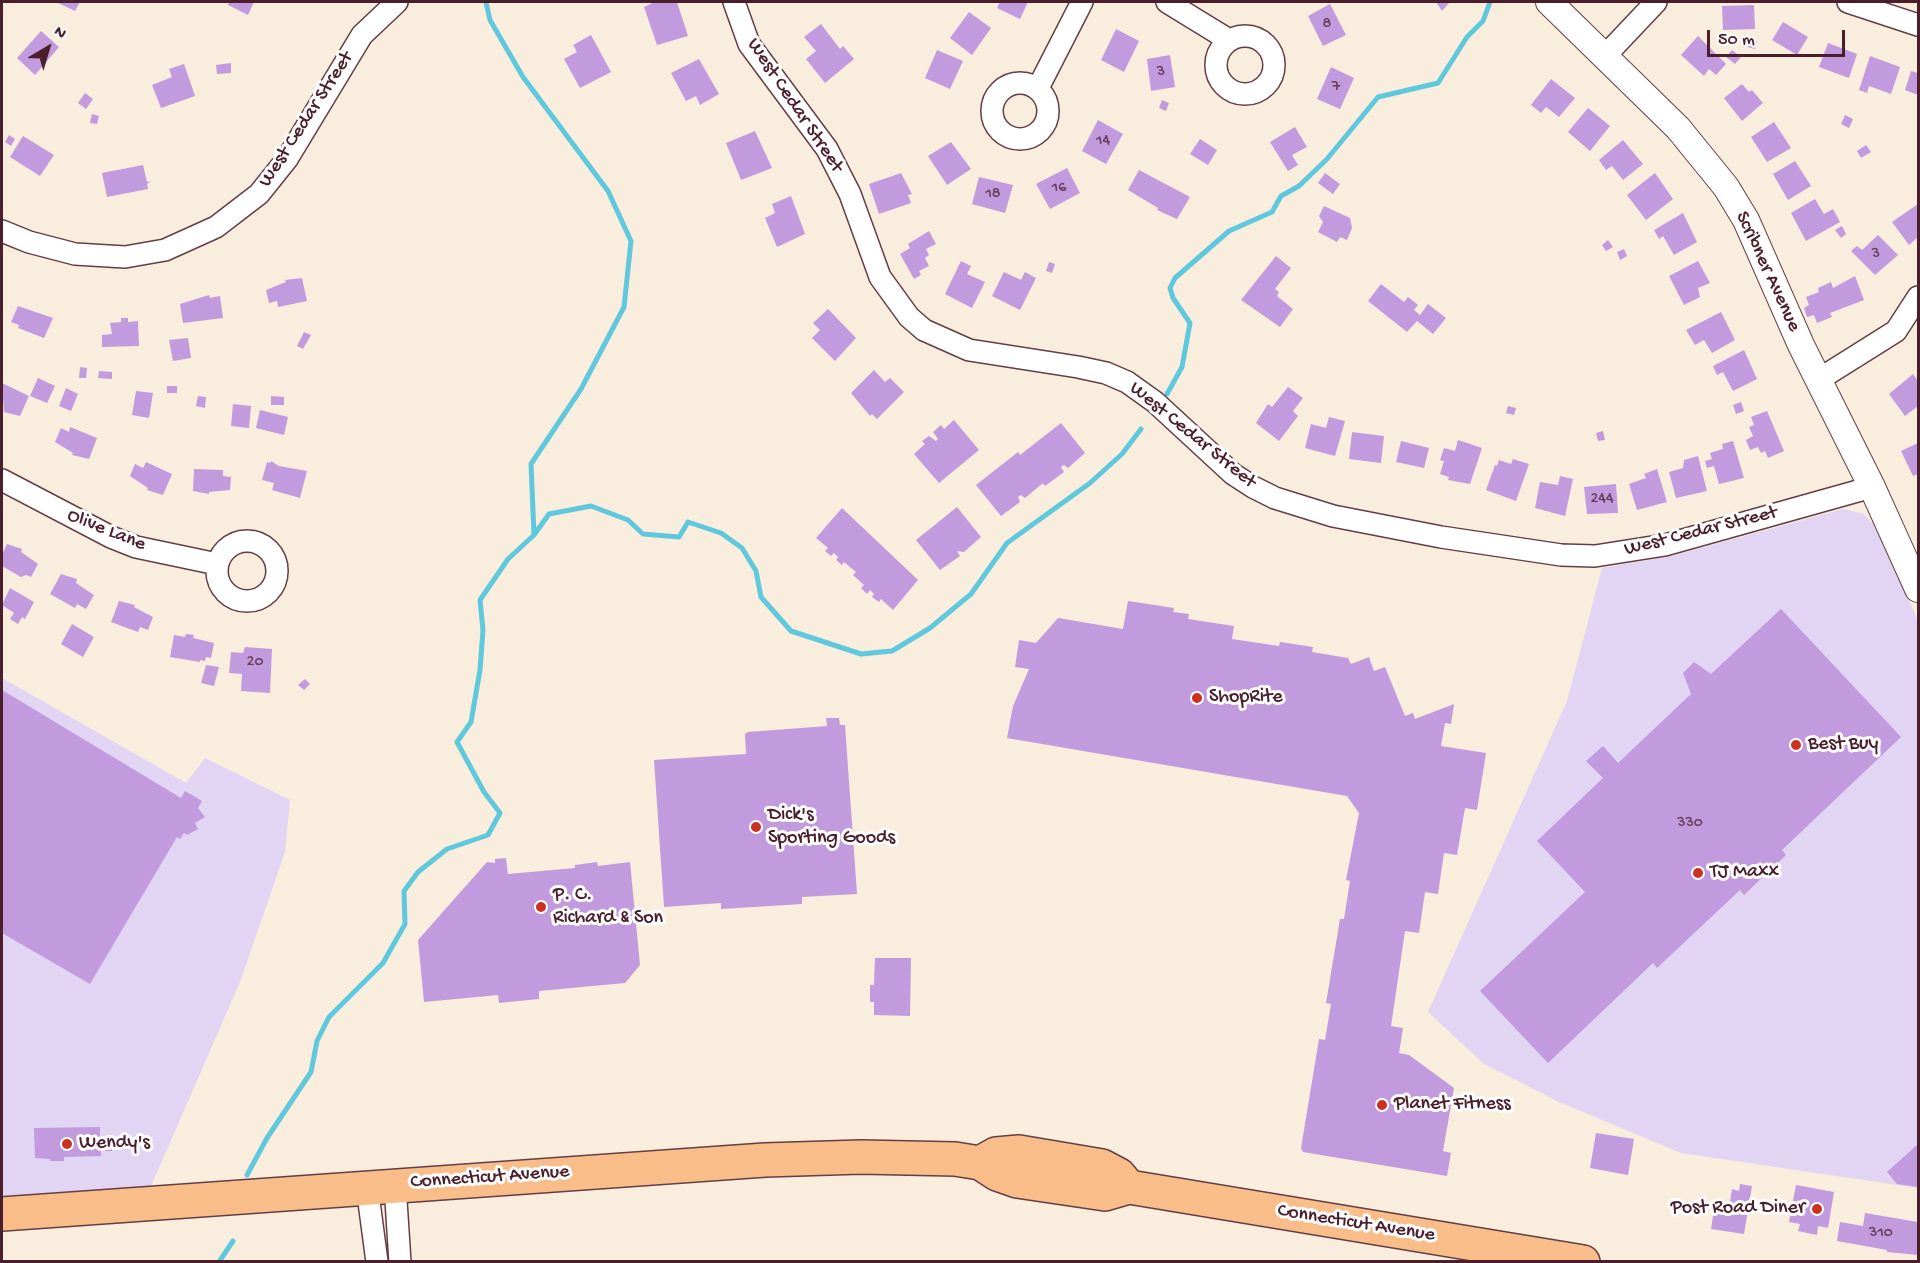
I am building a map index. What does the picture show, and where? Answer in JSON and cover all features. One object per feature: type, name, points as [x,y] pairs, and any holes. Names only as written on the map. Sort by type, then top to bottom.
[{"type":"main road","name":"Connecticut Avenue","points":[[2,1214],[765,1160],[861,1157],[955,1159],[980,1163],[996,1154],[1019,1152],[1102,1166],[1119,1175],[1129,1187],[1583,1262]]},
{"type":"street","name":"West Cedar Street","points":[[2,231],[29,242],[67,252],[124,257],[165,250],[216,227],[260,194],[287,159],[362,35],[397,2]]},
{"type":"street","name":"West Cedar Street","points":[[734,2],[749,44],[827,148],[849,194],[880,277],[909,316],[924,330],[969,351],[1078,367],[1106,373],[1127,382],[1155,402],[1233,474],[1253,488],[1275,498],[1333,516],[1442,537],[1560,555],[1595,556],[1665,545],[1872,487]]},
{"type":"street","points":[[1038,88],[1082,2]]},
{"type":"street","points":[[1167,2],[1229,40]]},
{"type":"street","name":"Scribner Avenue","points":[[1549,2],[1683,134],[1726,187],[1746,220],[1818,380],[1872,487],[1911,552],[1918,589]]},
{"type":"street","points":[[1604,57],[1656,2]]},
{"type":"street","points":[[1848,2],[1918,25]]},
{"type":"street","points":[[1818,380],[1896,331],[1918,297]]},
{"type":"street","name":"Olive Lane","points":[[2,480],[86,527],[136,547],[217,564]]},
{"type":"street","points":[[377,1262],[381,1186]]},
{"type":"street","points":[[381,1186],[400,1262]]},
{"type":"shaded area","points":[[1843,509],[1864,514],[1874,525],[1918,620],[1918,1188],[1681,1153],[1559,1102],[1484,1064],[1428,1012],[1567,701],[1602,568],[1672,556]]},
{"type":"shaded area","points":[[2,678],[186,783],[205,758],[290,800],[285,852],[240,982],[148,1193],[2,1200]]},
{"type":"building","points":[[56,2],[80,2],[75,11]]},
{"type":"building","points":[[229,2],[254,2],[248,15],[228,5]]},
{"type":"building","points":[[655,2],[677,2],[688,36],[657,45],[644,7]]},
{"type":"building","points":[[1000,2],[1028,2],[1020,19],[997,8]]},
{"type":"building","points":[[1436,2],[1447,2],[1449,3],[1442,11]]},
{"type":"building","points":[[1330,4],[1346,35],[1323,46],[1308,16]]},
{"type":"building","points":[[1754,5],[1755,29],[1723,30],[1722,6]]},
{"type":"building","points":[[969,12],[991,28],[972,55],[950,38]]},
{"type":"building","points":[[1783,22],[1808,37],[1797,55],[1772,40]]},
{"type":"building","points":[[821,24],[840,49],[843,46],[854,59],[825,83],[806,59],[816,51],[804,37]]},
{"type":"building","points":[[1116,29],[1139,41],[1124,72],[1101,60]]},
{"type":"building","points":[[41,31],[59,47],[35,75],[17,58]]},
{"type":"building","points":[[591,35],[611,72],[580,88],[564,59],[577,52],[573,45]]},
{"type":"building","points":[[1698,36],[1726,64],[1716,75],[1709,69],[1704,76],[1681,55]]},
{"type":"building","points":[[1750,40],[1757,41],[1755,49],[1748,47]]},
{"type":"building","points":[[1828,43],[1857,54],[1849,78],[1819,67]]},
{"type":"building","points":[[937,50],[963,61],[950,89],[925,78]]},
{"type":"building","points":[[1732,50],[1741,57],[1735,64],[1726,57]]},
{"type":"building","points":[[1170,55],[1175,87],[1151,91],[1147,59]]},
{"type":"building","points":[[1870,56],[1900,67],[1891,94],[1869,86],[1867,93],[1859,90]]},
{"type":"building","points":[[699,59],[719,94],[700,105],[696,96],[686,101],[671,73]]},
{"type":"building","points":[[231,63],[231,73],[217,74],[216,65]]},
{"type":"building","points":[[184,64],[195,96],[161,108],[152,85],[172,77],[169,69]]},
{"type":"building","points":[[1331,67],[1354,78],[1340,109],[1317,99]]},
{"type":"building","points":[[1911,71],[1918,73],[1918,95],[1905,90]]},
{"type":"building","points":[[1551,79],[1575,98],[1559,117],[1546,107],[1541,113],[1531,105]]},
{"type":"building","points":[[1742,84],[1749,92],[1752,90],[1763,103],[1742,121],[1724,98]]},
{"type":"building","points":[[85,93],[93,99],[86,109],[78,103]]},
{"type":"building","points":[[1162,100],[1169,103],[1166,111],[1159,108]]},
{"type":"building","points":[[1588,108],[1610,126],[1590,151],[1568,132]]},
{"type":"building","points":[[92,114],[99,116],[97,124],[90,123]]},
{"type":"building","points":[[1845,115],[1853,119],[1849,128],[1841,124]]},
{"type":"building","points":[[1098,120],[1123,134],[1106,164],[1082,151]]},
{"type":"building","points":[[1774,122],[1791,148],[1767,162],[1751,137]]},
{"type":"building","points":[[1295,127],[1307,147],[1292,155],[1298,165],[1288,171],[1270,142]]},
{"type":"building","points":[[755,131],[772,168],[741,180],[726,143]]},
{"type":"building","points":[[9,135],[15,139],[11,146],[5,142]]},
{"type":"building","points":[[23,136],[54,155],[40,176],[10,157]]},
{"type":"building","points":[[1200,139],[1217,150],[1208,165],[1190,154]]},
{"type":"building","points":[[1623,140],[1643,164],[1623,180],[1612,166],[1606,170],[1599,160]]},
{"type":"building","points":[[951,142],[971,169],[947,185],[928,156]]},
{"type":"building","points":[[1866,145],[1871,152],[1861,158],[1857,151]]},
{"type":"building","points":[[1795,161],[1811,186],[1788,200],[1773,174]]},
{"type":"building","points":[[143,165],[147,182],[151,181],[147,184],[148,189],[107,197],[102,173]]},
{"type":"building","points":[[1067,168],[1080,193],[1050,209],[1036,184]]},
{"type":"building","points":[[1139,170],[1190,197],[1177,219],[1157,210],[1158,208],[1128,190]]},
{"type":"building","points":[[901,173],[912,194],[908,195],[911,203],[879,214],[869,184]]},
{"type":"building","points":[[1325,173],[1340,184],[1333,194],[1318,183]]},
{"type":"building","points":[[1655,173],[1673,199],[1646,220],[1627,195]]},
{"type":"building","points":[[979,177],[1013,185],[1005,213],[972,204]]},
{"type":"building","points":[[791,196],[805,234],[777,247],[765,218],[775,213],[772,204]]},
{"type":"building","points":[[1815,199],[1824,214],[1833,209],[1840,222],[1806,241],[1791,213]]},
{"type":"building","points":[[1918,204],[1918,237],[1909,245],[1892,222]]},
{"type":"building","points":[[1324,206],[1350,218],[1352,228],[1347,240],[1340,237],[1337,242],[1318,232],[1323,222],[1319,216]]},
{"type":"building","points":[[1683,213],[1697,242],[1674,255],[1663,236],[1659,239],[1654,230]]},
{"type":"building","points":[[1842,226],[1846,234],[1841,238],[1835,230]]},
{"type":"building","points":[[929,231],[936,244],[926,249],[929,255],[925,258],[929,266],[919,271],[921,275],[914,279],[900,254],[910,248],[908,244]]},
{"type":"building","points":[[1878,235],[1898,255],[1875,275],[1851,251],[1857,246],[1862,250]]},
{"type":"building","points":[[1608,240],[1613,247],[1606,251],[1602,245]]},
{"type":"building","points":[[1624,249],[1627,256],[1620,260],[1617,252]]},
{"type":"building","points":[[1276,256],[1291,268],[1275,289],[1279,292],[1277,296],[1293,309],[1280,327],[1241,300]]},
{"type":"building","points":[[961,261],[971,266],[967,274],[985,282],[972,308],[945,294]]},
{"type":"building","points":[[1698,261],[1710,283],[1698,288],[1700,297],[1684,305],[1669,276]]},
{"type":"building","points":[[1049,262],[1055,264],[1052,273],[1046,271]]},
{"type":"building","points":[[1004,272],[1021,280],[1025,272],[1036,278],[1020,310],[992,296]]},
{"type":"building","points":[[1855,276],[1864,300],[1830,313],[1832,317],[1817,323],[1814,315],[1807,317],[1804,308],[1809,305],[1806,297],[1819,292],[1818,288],[1831,282],[1833,288]]},
{"type":"building","points":[[302,278],[307,301],[278,307],[277,301],[269,303],[266,290],[286,282],[285,280]]},
{"type":"building","points":[[1381,284],[1404,302],[1408,297],[1418,305],[1414,310],[1420,315],[1428,304],[1446,318],[1433,334],[1417,321],[1407,332],[1368,301]]},
{"type":"building","points":[[209,295],[210,298],[220,296],[223,318],[183,323],[180,304]]},
{"type":"building","points":[[18,306],[53,318],[44,338],[18,328],[19,325],[11,322]]},
{"type":"building","points":[[828,309],[856,338],[835,361],[812,338],[820,330],[813,323]]},
{"type":"building","points":[[1721,312],[1735,340],[1712,353],[1704,340],[1695,345],[1686,330]]},
{"type":"building","points":[[121,318],[128,318],[128,322],[138,321],[139,346],[102,347],[102,335],[112,334],[110,323],[121,322]]},
{"type":"building","points":[[304,332],[311,335],[303,349],[297,346]]},
{"type":"building","points":[[188,338],[191,358],[173,361],[169,340]]},
{"type":"building","points":[[1744,350],[1757,379],[1733,391],[1723,372],[1717,375],[1713,366]]},
{"type":"building","points":[[80,367],[87,368],[86,378],[79,378]]},
{"type":"building","points":[[874,370],[885,382],[890,378],[904,392],[877,419],[872,414],[870,416],[851,393]]},
{"type":"building","points":[[99,371],[112,372],[112,379],[98,378]]},
{"type":"building","points":[[1913,374],[1918,381],[1918,406],[1905,416],[1889,394]]},
{"type":"building","points":[[38,378],[55,386],[47,403],[30,396]]},
{"type":"building","points":[[2,383],[29,396],[20,416],[4,412]]},
{"type":"building","points":[[167,386],[177,386],[177,393],[167,393]]},
{"type":"building","points":[[1288,387],[1303,398],[1293,411],[1298,416],[1279,441],[1256,423],[1268,404],[1272,407]]},
{"type":"building","points":[[66,388],[78,394],[71,411],[59,406]]},
{"type":"building","points":[[136,391],[153,393],[149,418],[132,415]]},
{"type":"building","points":[[198,396],[206,397],[205,408],[196,406]]},
{"type":"building","points":[[271,396],[284,397],[284,405],[271,405]]},
{"type":"building","points":[[1741,402],[1744,411],[1736,414],[1733,405]]},
{"type":"building","points":[[233,404],[251,406],[249,428],[231,426]]},
{"type":"building","points":[[1508,406],[1516,408],[1514,415],[1506,413]]},
{"type":"building","points":[[260,410],[288,417],[284,435],[256,428]]},
{"type":"building","points":[[1767,411],[1784,451],[1768,458],[1765,451],[1761,453],[1758,447],[1750,450],[1746,440],[1753,436],[1749,427],[1754,425],[1751,417]]},
{"type":"building","points":[[1329,417],[1345,421],[1335,456],[1305,448],[1311,424],[1326,428]]},
{"type":"building","points":[[954,420],[979,450],[939,483],[914,454],[925,444],[922,441],[929,436],[936,441],[938,439],[933,432],[941,425],[944,429]]},
{"type":"building","points":[[1061,423],[1085,453],[1068,468],[1064,465],[1061,467],[1064,472],[1045,486],[1043,483],[1025,498],[1021,495],[1018,497],[1020,502],[1001,516],[976,485],[1018,452],[1020,455]]},
{"type":"building","points":[[70,427],[97,438],[89,459],[72,455],[73,453],[55,442],[61,428],[69,432]]},
{"type":"building","points":[[1603,431],[1605,440],[1598,441],[1596,433]]},
{"type":"building","points":[[1352,432],[1384,436],[1381,463],[1349,459]]},
{"type":"building","points":[[1458,440],[1482,448],[1470,484],[1448,480],[1449,477],[1440,474],[1444,461],[1440,460],[1444,448],[1455,451]]},
{"type":"building","points":[[1401,441],[1429,448],[1424,468],[1396,462]]},
{"type":"building","points":[[1733,441],[1744,478],[1719,484],[1714,466],[1707,468],[1705,461],[1712,459],[1710,453],[1723,449],[1722,444]]},
{"type":"building","points":[[1918,443],[1918,474],[1913,476],[1901,451]]},
{"type":"building","points":[[1698,456],[1707,491],[1676,498],[1669,472],[1683,468],[1684,460]]},
{"type":"building","points":[[1513,459],[1529,464],[1516,501],[1486,490],[1499,460],[1511,464]]},
{"type":"building","points":[[271,461],[279,466],[307,471],[300,498],[272,490],[274,483],[262,480],[267,462],[271,463]]},
{"type":"building","points":[[146,462],[172,474],[163,495],[147,490],[148,488],[130,476],[135,464],[143,468]]},
{"type":"building","points":[[194,469],[223,470],[223,476],[231,477],[230,490],[209,492],[209,494],[193,491]]},
{"type":"building","points":[[1657,469],[1667,502],[1637,510],[1629,484],[1646,478],[1644,474]]},
{"type":"building","points":[[1560,476],[1573,479],[1565,516],[1535,508],[1540,482],[1558,485]]},
{"type":"building","points":[[1616,484],[1618,513],[1587,514],[1584,487]]},
{"type":"building","points":[[957,507],[981,537],[964,552],[957,551],[960,556],[940,570],[916,540]]},
{"type":"building","points":[[842,508],[918,580],[893,610],[881,599],[879,602],[872,597],[874,594],[870,590],[867,594],[861,588],[864,585],[853,575],[856,572],[844,562],[842,565],[836,560],[838,557],[834,553],[831,556],[825,551],[828,548],[816,538]]},
{"type":"building","points":[[7,544],[22,549],[21,552],[38,564],[31,577],[26,575],[21,577],[2,566],[2,554]]},
{"type":"building","points":[[61,574],[77,579],[76,583],[94,595],[86,609],[77,604],[75,608],[50,594]]},
{"type":"building","points":[[10,588],[34,602],[25,619],[22,617],[18,624],[10,619],[14,613],[2,605]]},
{"type":"building","points":[[119,601],[135,605],[134,607],[153,617],[148,630],[140,627],[138,632],[111,622]]},
{"type":"building","points":[[1128,601],[1174,608],[1173,612],[1189,614],[1188,619],[1234,626],[1232,639],[1279,646],[1280,642],[1313,647],[1312,652],[1348,658],[1351,664],[1369,657],[1374,671],[1385,667],[1405,716],[1413,713],[1415,719],[1454,704],[1451,724],[1445,723],[1441,746],[1486,753],[1477,810],[1465,808],[1457,855],[1444,853],[1438,894],[1425,892],[1419,933],[1405,931],[1391,1026],[1403,1028],[1399,1053],[1409,1055],[1454,1088],[1443,1151],[1451,1153],[1447,1176],[1303,1152],[1301,1148],[1319,1039],[1325,1040],[1331,1004],[1326,1003],[1340,919],[1344,919],[1350,881],[1346,880],[1359,813],[1347,796],[1007,738],[1013,706],[1029,669],[1015,667],[1019,640],[1036,643],[1058,618],[1123,629]]},
{"type":"building","points":[[1781,609],[1901,737],[1782,850],[1786,855],[1744,895],[1740,890],[1657,968],[1653,963],[1548,1063],[1480,991],[1585,892],[1537,841],[1603,778],[1586,761],[1603,746],[1618,763],[1691,694],[1683,673],[1694,662],[1711,674]]},
{"type":"building","points":[[72,624],[94,637],[83,657],[61,644]]},
{"type":"building","points":[[186,634],[214,643],[211,658],[206,657],[205,661],[200,660],[200,662],[170,657],[174,635],[185,637]]},
{"type":"building","points":[[245,647],[272,649],[270,693],[241,691],[242,674],[229,673],[231,652],[243,653]]},
{"type":"building","points":[[206,665],[219,667],[214,686],[201,683]]},
{"type":"building","points":[[305,679],[310,684],[304,690],[298,685]]},
{"type":"building","points":[[2,690],[181,798],[185,791],[202,801],[198,808],[205,817],[195,823],[198,829],[187,835],[184,833],[180,839],[177,837],[90,984],[2,933]]},
{"type":"building","name":"Dick's Sporting Goods","points":[[826,718],[839,718],[840,725],[845,725],[857,894],[802,897],[802,904],[721,909],[721,903],[664,907],[654,760],[746,754],[745,734],[748,732],[827,726]]},
{"type":"building","name":"P. C. Richard & Son","points":[[506,858],[508,874],[575,868],[575,865],[597,862],[598,866],[630,862],[640,965],[625,983],[539,991],[539,999],[499,1003],[498,995],[424,1002],[418,940],[487,862],[495,863],[495,859]]},
{"type":"building","points":[[875,958],[911,958],[910,1016],[874,1015],[874,1002],[870,1002],[870,985],[874,985]]},
{"type":"building","name":"Wendy's","points":[[100,1127],[100,1144],[112,1144],[112,1151],[101,1151],[101,1156],[64,1157],[64,1161],[35,1158],[34,1128]]},
{"type":"building","points":[[1596,1133],[1634,1139],[1628,1175],[1590,1168]]},
{"type":"building","points":[[1918,1144],[1918,1187],[1897,1184],[1887,1172]]},
{"type":"building","points":[[1740,1184],[1752,1186],[1744,1234],[1711,1229],[1715,1203],[1719,1204],[1720,1200],[1730,1202],[1732,1189],[1739,1191]]},
{"type":"building","points":[[1796,1185],[1834,1192],[1828,1228],[1818,1226],[1817,1235],[1798,1231],[1800,1224],[1789,1222]]},
{"type":"building","points":[[1865,1213],[1918,1222],[1918,1255],[1887,1252],[1887,1250],[1837,1241],[1840,1222],[1863,1226]]},
{"type":"waterway","points":[[486,2],[490,20],[523,77],[608,191],[631,241],[624,307],[581,389],[531,464],[534,534]]},
{"type":"waterway","points":[[1167,394],[1182,367],[1190,323],[1173,298],[1170,288],[1175,278],[1229,231],[1272,212],[1281,196],[1299,186],[1327,159],[1378,97],[1438,83],[1467,37],[1483,21],[1490,2]]},
{"type":"waterway","points":[[247,1175],[267,1138],[311,1072],[317,1041],[329,1017],[383,963],[405,924],[404,891],[418,872],[447,849],[488,835],[500,813],[484,792],[457,742],[471,722],[480,670],[483,630],[480,600],[508,559],[534,535],[549,514],[591,506],[628,520],[643,534],[679,537],[688,522],[721,533],[742,548],[756,571],[761,597],[791,631],[861,654],[892,651],[930,628],[971,594],[1007,543],[1090,483],[1122,454],[1141,429]]},
{"type":"waterway","points":[[219,1262],[233,1241]]},
{"type":"place","name":"ShopRite","points":[[1197,698]]},
{"type":"place","name":"Best Buy","points":[[1796,745]]},
{"type":"place","name":"Dick's Sporting Goods","points":[[756,827]]},
{"type":"place","name":"TJ Maxx","points":[[1698,873]]},
{"type":"place","name":"P. C. Richard & Son","points":[[541,907]]},
{"type":"place","name":"Planet Fitness","points":[[1382,1105]]},
{"type":"place","name":"Wendy's","points":[[67,1144]]},
{"type":"place","name":"Post Road Diner","points":[[1817,1209]]}]
